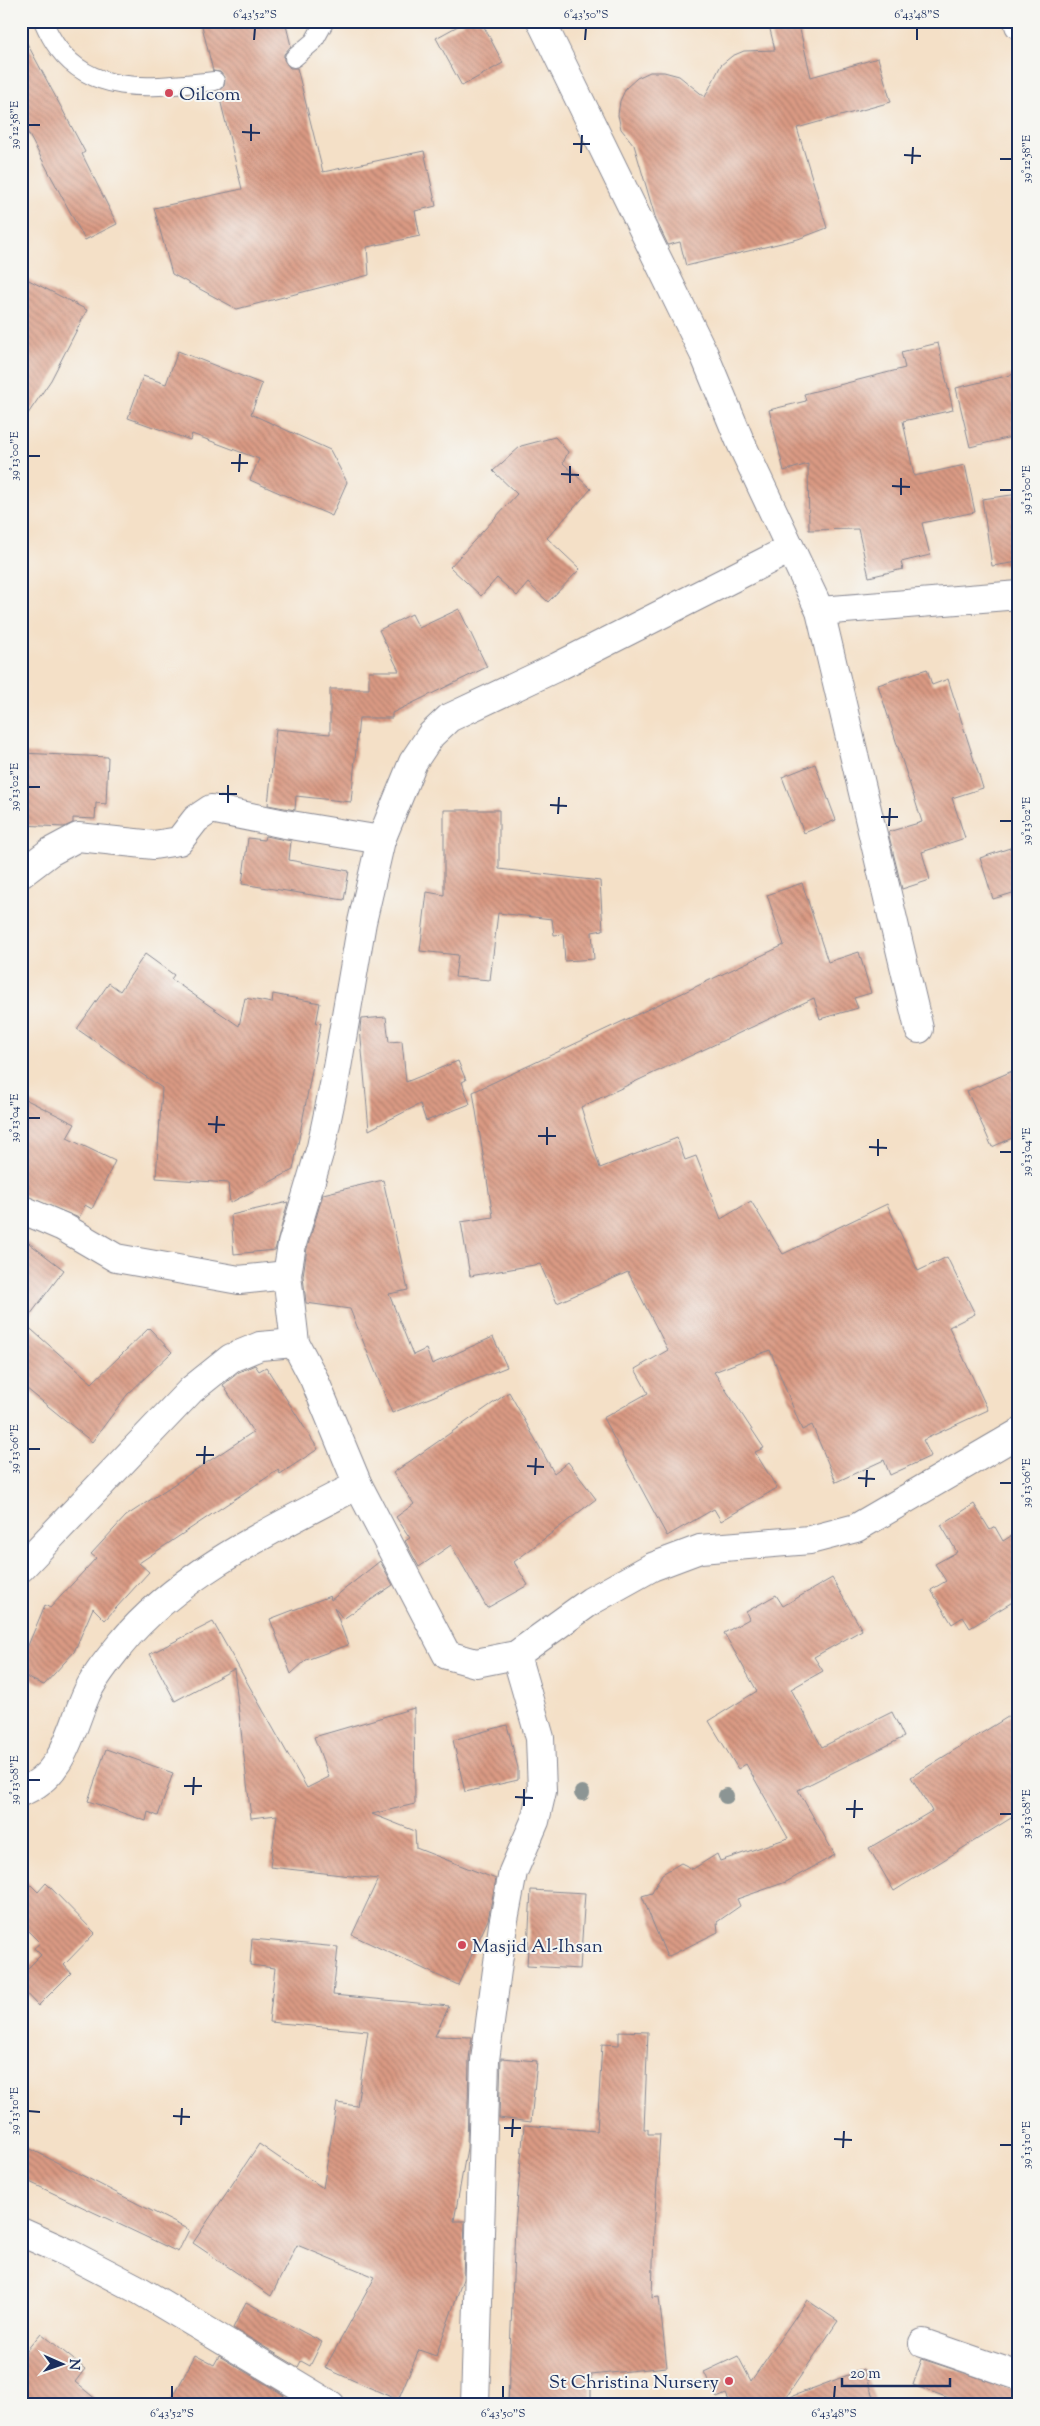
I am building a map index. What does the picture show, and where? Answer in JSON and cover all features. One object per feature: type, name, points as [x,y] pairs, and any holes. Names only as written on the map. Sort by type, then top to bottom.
[{"type":"street","points":[[541,21],[704,354],[740,441],[820,611],[919,1029]]},
{"type":"street","points":[[1018,21],[1019,25]]},
{"type":"street","points":[[790,549],[557,667],[449,718],[431,735],[413,762],[381,840],[362,922],[332,1094],[320,1147],[294,1235],[287,1275],[295,1342],[314,1379],[358,1485],[447,1655],[476,1663],[516,1655],[591,1601],[652,1566],[700,1549],[810,1540],[856,1528],[1019,1433]]},
{"type":"street","points":[[820,611],[1019,595]]},
{"type":"street","points":[[21,874],[50,852],[78,837],[154,845],[179,841],[196,819],[211,809],[381,840]]},
{"type":"street","points":[[21,1209],[63,1227],[116,1258],[239,1280],[287,1275]]},
{"type":"street","points":[[21,1568],[198,1385],[231,1358],[260,1346],[295,1342]]},
{"type":"street","points":[[21,1792],[30,1788],[52,1770],[66,1750],[86,1693],[121,1644],[150,1614],[187,1583],[266,1533],[358,1485]]},
{"type":"street","points":[[475,2405],[485,2060],[503,1925],[513,1872],[535,1821],[542,1791],[540,1738],[516,1655]]},
{"type":"street","points":[[21,2232],[139,2290],[331,2405]]},
{"type":"street","points":[[923,2343],[1019,2376]]},
{"type":"lane","points":[[43,21],[58,49],[90,77],[128,86],[161,86],[215,80]]},
{"type":"lane","points":[[294,58],[314,41],[325,21]]},
{"type":"building","points":[[222,21],[285,21],[291,46],[284,54],[284,60],[290,68],[297,68],[323,172],[424,151],[436,206],[415,211],[420,236],[367,247],[369,275],[237,309],[172,274],[154,208],[242,189],[218,91],[224,86],[225,79],[220,72],[213,71],[202,26]]},
{"type":"building","points":[[467,21],[481,21],[503,63],[462,86],[436,38]]},
{"type":"building","points":[[768,21],[798,21],[811,77],[878,58],[891,102],[797,128],[827,228],[798,239],[686,266],[680,242],[668,245],[656,220],[634,145],[621,129],[618,115],[620,101],[626,88],[637,78],[650,72],[664,72],[679,76],[705,97],[721,65],[732,56],[744,51],[775,50]]},
{"type":"building","points":[[21,32],[85,152],[82,154],[117,224],[85,240],[21,120]]},
{"type":"building","points":[[21,276],[87,310],[51,380],[21,424]]},
{"type":"building","points":[[938,343],[953,410],[903,421],[914,476],[965,465],[975,512],[922,523],[930,555],[901,562],[903,569],[869,577],[858,529],[809,530],[808,464],[784,471],[769,410],[806,401],[804,394],[905,368],[901,352]]},
{"type":"building","points":[[178,351],[262,384],[251,414],[330,450],[347,482],[332,516],[250,480],[259,459],[192,434],[190,440],[128,418],[143,376],[166,384]]},
{"type":"building","points":[[1019,373],[1019,435],[970,447],[956,388]]},
{"type":"building","points":[[555,437],[568,452],[563,463],[591,489],[547,538],[580,569],[548,602],[528,583],[517,596],[497,578],[481,596],[450,567],[517,494],[493,471],[521,446]]},
{"type":"building","points":[[1019,494],[1019,562],[992,566],[982,499]]},
{"type":"building","points":[[459,609],[487,667],[392,713],[392,718],[359,718],[351,802],[296,796],[295,810],[268,805],[276,729],[330,734],[330,689],[369,689],[369,671],[399,671],[379,630],[412,614],[419,628]]},
{"type":"building","points":[[927,669],[932,685],[948,679],[983,788],[952,798],[965,838],[922,852],[930,880],[902,889],[888,832],[922,822],[878,685]]},
{"type":"building","points":[[21,753],[108,757],[106,804],[96,803],[95,819],[73,818],[73,823],[64,827],[21,825]]},
{"type":"building","points":[[815,764],[836,820],[804,833],[782,777]]},
{"type":"building","points":[[444,810],[499,810],[499,869],[600,881],[603,930],[592,932],[594,959],[565,961],[563,934],[554,935],[552,919],[498,913],[490,980],[455,977],[458,955],[420,951],[427,892],[444,895]]},
{"type":"building","points":[[265,836],[291,841],[289,860],[349,871],[344,900],[242,884],[248,838],[264,840]]},
{"type":"building","points":[[1019,845],[1019,891],[993,899],[980,858]]},
{"type":"building","points":[[802,883],[828,962],[859,952],[871,993],[854,998],[858,1008],[820,1019],[814,998],[581,1107],[600,1168],[677,1138],[685,1160],[696,1156],[721,1219],[751,1201],[783,1254],[887,1204],[918,1271],[947,1257],[975,1314],[949,1327],[988,1410],[923,1440],[931,1456],[890,1475],[884,1460],[836,1482],[812,1425],[802,1430],[770,1350],[714,1372],[764,1448],[755,1452],[777,1488],[721,1521],[714,1509],[667,1536],[603,1418],[648,1393],[635,1369],[668,1350],[628,1272],[557,1303],[540,1264],[470,1276],[461,1222],[493,1217],[473,1092],[784,945],[767,895]]},
{"type":"building","points":[[145,954],[174,975],[171,979],[239,1026],[245,998],[272,1003],[273,994],[320,1003],[316,1024],[321,1023],[293,1170],[230,1203],[228,1183],[156,1178],[162,1088],[77,1029],[109,983],[120,991]]},
{"type":"building","points":[[386,1017],[389,1042],[402,1041],[406,1082],[458,1061],[466,1080],[462,1082],[470,1104],[426,1121],[420,1104],[369,1130],[360,1028],[361,1019]]},
{"type":"building","points":[[1019,1068],[1019,1135],[992,1147],[967,1091]]},
{"type":"building","points":[[21,1097],[75,1124],[67,1138],[115,1161],[92,1209],[85,1205],[79,1218],[21,1194]]},
{"type":"building","points":[[383,1180],[408,1290],[389,1294],[413,1355],[426,1349],[432,1364],[493,1337],[507,1367],[392,1413],[350,1309],[306,1303],[303,1276],[307,1248],[323,1194]]},
{"type":"building","points":[[288,1202],[275,1250],[234,1254],[231,1215]]},
{"type":"building","points":[[21,1237],[64,1270],[24,1323],[92,1383],[149,1328],[172,1352],[127,1395],[92,1442],[21,1384]]},
{"type":"building","points":[[255,1365],[259,1371],[266,1367],[318,1449],[280,1474],[278,1470],[139,1563],[149,1572],[105,1620],[93,1608],[74,1652],[44,1685],[21,1675],[21,1662],[45,1605],[50,1608],[96,1558],[91,1554],[126,1516],[253,1432],[223,1385],[239,1372]]},
{"type":"building","points":[[509,1392],[554,1473],[568,1462],[596,1499],[514,1562],[528,1585],[487,1608],[451,1545],[419,1567],[405,1541],[410,1538],[396,1517],[414,1504],[393,1473]]},
{"type":"building","points":[[974,1504],[990,1530],[995,1527],[1003,1541],[1019,1531],[1019,1598],[970,1628],[963,1617],[952,1624],[931,1590],[946,1581],[935,1564],[957,1552],[941,1525]]},
{"type":"building","points":[[380,1561],[393,1585],[343,1619],[334,1607],[348,1645],[306,1660],[291,1674],[270,1619],[330,1596],[331,1600]]},
{"type":"building","points":[[832,1578],[862,1630],[814,1657],[823,1671],[791,1689],[822,1747],[892,1712],[904,1737],[798,1790],[835,1855],[786,1882],[737,1899],[740,1906],[717,1922],[718,1932],[667,1957],[642,1896],[652,1893],[662,1874],[681,1863],[693,1869],[717,1854],[720,1861],[788,1838],[746,1764],[738,1769],[709,1721],[757,1691],[724,1633],[749,1619],[746,1612],[776,1595],[783,1606]]},
{"type":"building","points":[[213,1622],[307,1788],[329,1777],[314,1737],[414,1708],[415,1804],[372,1814],[415,1831],[416,1848],[496,1879],[488,1920],[458,1985],[352,1935],[378,1879],[270,1867],[277,1815],[251,1818],[234,1669],[175,1701],[150,1654]]},
{"type":"building","points":[[1019,1710],[1019,1813],[894,1891],[869,1848],[932,1811],[911,1777]]},
{"type":"building","points":[[507,1725],[518,1768],[518,1780],[465,1792],[453,1740]]},
{"type":"building","points":[[106,1749],[173,1773],[158,1816],[148,1812],[146,1821],[88,1801]]},
{"type":"building","points":[[21,1875],[38,1892],[46,1883],[95,1933],[64,1965],[71,1973],[38,2006],[21,1988],[21,1975],[41,1955],[34,1948],[40,1943],[21,1924]]},
{"type":"building","points":[[531,1890],[585,1893],[580,1969],[527,1966]]},
{"type":"building","points":[[252,1939],[338,1947],[333,1995],[449,2006],[435,2036],[472,2037],[469,2059],[467,2148],[454,2221],[465,2221],[463,2279],[436,2356],[419,2350],[398,2400],[325,2368],[375,2277],[297,2245],[271,2296],[193,2243],[259,2144],[323,2188],[337,2103],[357,2106],[368,2031],[269,2022],[275,1968],[250,1965]]},
{"type":"building","points":[[619,2031],[648,2032],[644,2129],[648,2129],[648,2134],[660,2134],[652,2298],[659,2297],[667,2367],[591,2375],[591,2405],[508,2404],[515,2226],[524,2125],[597,2131],[602,2044],[619,2045]]},
{"type":"building","points":[[501,2058],[537,2061],[531,2122],[499,2118]]},
{"type":"building","points":[[21,2144],[189,2230],[178,2252],[21,2178]]},
{"type":"building","points":[[807,2300],[838,2321],[785,2399],[864,2369],[877,2405],[731,2405],[726,2394],[717,2398],[704,2372],[738,2356],[751,2381]]},
{"type":"building","points":[[246,2302],[322,2342],[310,2366],[301,2361],[298,2367],[233,2328]]},
{"type":"building","points":[[41,2333],[85,2369],[75,2382],[103,2405],[21,2405],[21,2357]]},
{"type":"building","points":[[195,2355],[214,2365],[219,2356],[284,2395],[279,2405],[169,2405]]},
{"type":"building","points":[[922,2359],[1019,2391],[1019,2405],[968,2405],[913,2385]]},
{"type":"place","name":"Oilcom","points":[[169,93]]},
{"type":"place","name":"Masjid Al-Ihsan","points":[[462,1945]]},
{"type":"place","name":"St Christina Nursery","points":[[729,2381]]}]
